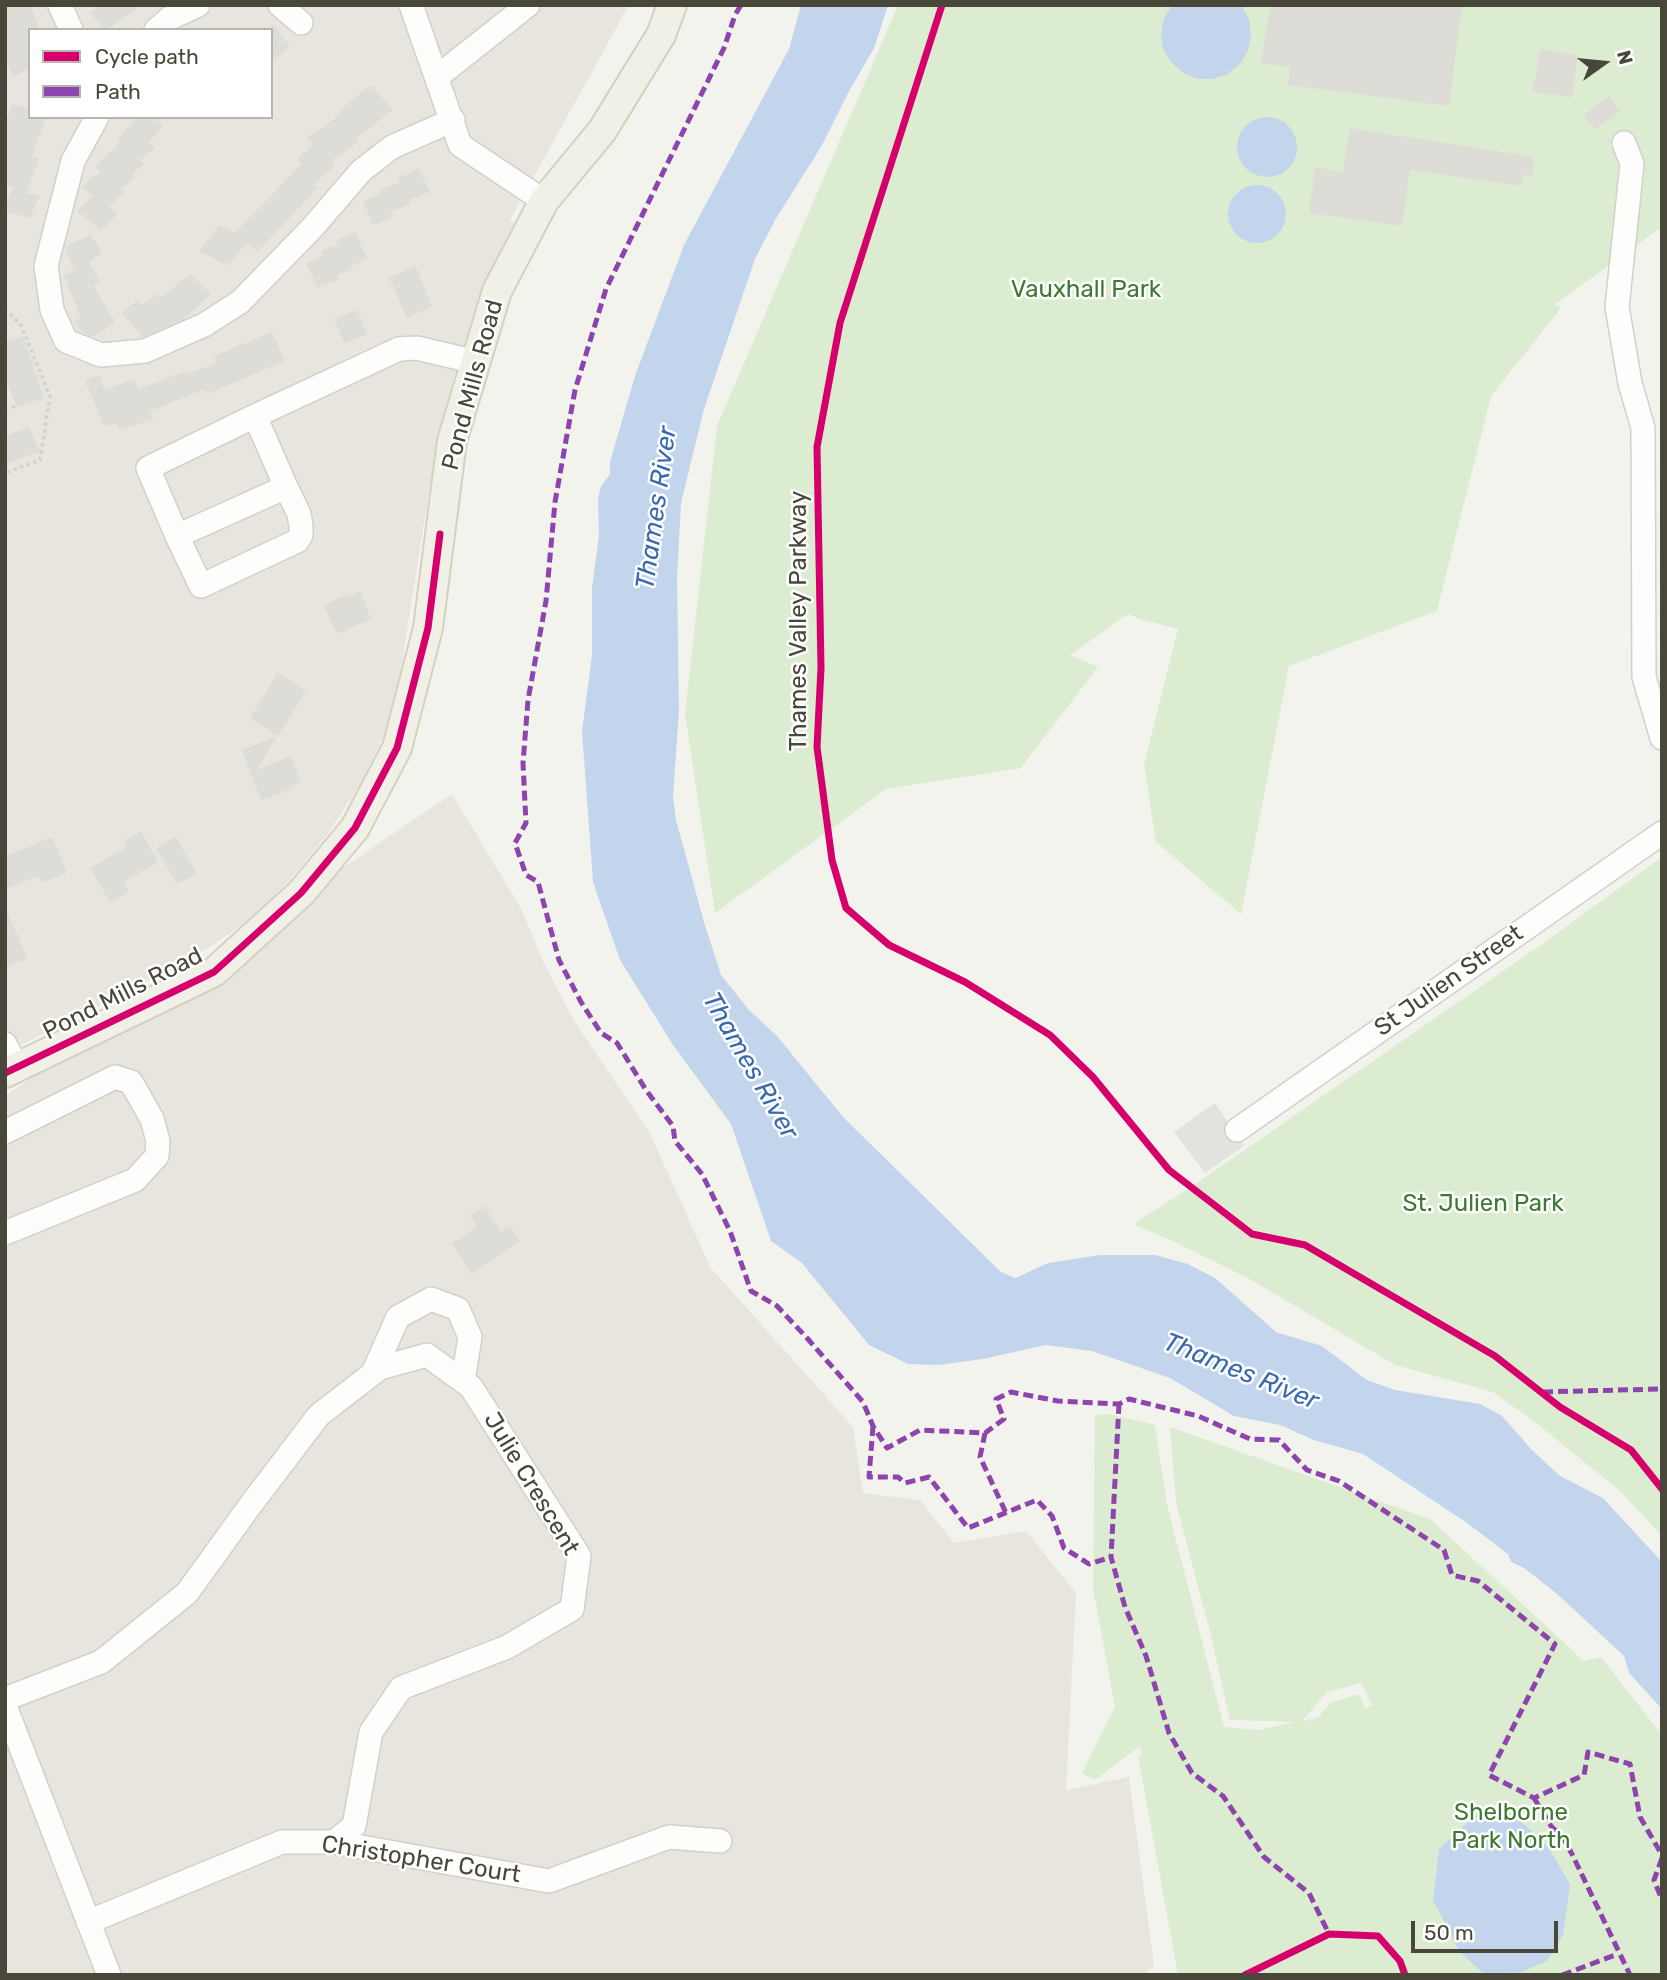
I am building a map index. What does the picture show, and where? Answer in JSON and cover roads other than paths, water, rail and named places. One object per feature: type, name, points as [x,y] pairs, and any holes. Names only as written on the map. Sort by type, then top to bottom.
[{"type":"main road","name":"Pond Mills Road","points":[[9,1062],[214,972],[301,893],[355,828],[397,748],[428,628],[452,441],[497,291],[544,201],[601,131],[661,35],[672,5]]},
{"type":"street","points":[[60,5],[70,28]]},
{"type":"street","points":[[158,28],[170,18],[198,5]]},
{"type":"street","points":[[280,5],[301,23]]},
{"type":"street","points":[[411,5],[460,145],[544,201]]},
{"type":"street","points":[[437,77],[528,5]]},
{"type":"street","points":[[96,119],[73,161],[46,266],[52,310],[66,341],[101,355],[145,351],[204,324],[240,302],[313,227],[361,171],[392,147],[453,120]]},
{"type":"street","points":[[1624,143],[1632,164],[1617,307],[1630,383],[1643,428],[1644,677],[1662,738]]},
{"type":"street","points":[[255,416],[299,514],[300,535],[297,541],[201,586],[148,468],[255,416],[399,349],[417,348],[476,362]]},
{"type":"street","points":[[177,536],[286,487]]},
{"type":"street","name":"St Julien Street","points":[[1237,1130],[1662,833]]},
{"type":"street","points":[[5,1132],[115,1077],[131,1082],[152,1119],[158,1141],[157,1157],[135,1180],[5,1233]]},
{"type":"street","name":"Julie Crescent","points":[[373,1373],[398,1317],[431,1299],[458,1309],[470,1337],[463,1381]]},
{"type":"street","name":"Julie Crescent","points":[[5,1699],[101,1662],[187,1593],[319,1415],[380,1368],[427,1355],[471,1387],[579,1556],[572,1609],[507,1647],[401,1688],[371,1732],[354,1826],[334,1842]]},
{"type":"street","points":[[5,1706],[109,1975]]},
{"type":"street","name":"Christopher Court","points":[[88,1922],[282,1842],[334,1842],[549,1881],[669,1837],[720,1841]]},
{"type":"water","name":"Thames River","points":[[801,5],[888,5],[874,48],[821,147],[775,220],[755,259],[704,409],[681,503],[677,577],[679,710],[673,797],[676,820],[721,975],[749,1010],[777,1036],[844,1118],[1001,1272],[1015,1278],[1048,1263],[1100,1255],[1155,1255],[1188,1264],[1215,1278],[1276,1332],[1322,1346],[1367,1380],[1395,1390],[1480,1404],[1502,1416],[1560,1476],[1603,1498],[1662,1562],[1662,1709],[1629,1673],[1624,1656],[1556,1593],[1524,1568],[1511,1562],[1508,1554],[1467,1523],[1363,1454],[1314,1440],[1280,1425],[1234,1416],[1170,1378],[1092,1351],[1046,1345],[983,1359],[939,1365],[908,1364],[869,1345],[802,1263],[771,1241],[731,1124],[673,1045],[620,960],[593,882],[582,731],[592,655],[592,588],[599,535],[598,498],[601,486],[610,474],[610,462],[635,376],[684,245],[789,49]]},
{"type":"water","points":[[1172,5],[1241,5],[1249,19],[1251,35],[1248,50],[1240,64],[1228,74],[1213,79],[1198,79],[1183,73],[1171,62],[1163,49],[1161,33],[1164,18]]},
{"type":"water","points":[[1267,117],[1284,122],[1292,130],[1297,147],[1292,164],[1284,172],[1267,177],[1250,172],[1242,164],[1237,147],[1242,130],[1250,122]]},
{"type":"water","points":[[1257,185],[1278,193],[1286,214],[1278,235],[1257,243],[1236,235],[1228,214],[1236,193]]},
{"type":"water","points":[[1478,1813],[1512,1813],[1548,1847],[1570,1884],[1563,1935],[1547,1961],[1521,1972],[1485,1975],[1460,1952],[1433,1900],[1439,1849]]},
{"type":"park label","name":"Vauxhall Park","points":[[1086,290]]},
{"type":"park label","name":"St. Julien Park","points":[[1483,1204]]},
{"type":"park label","name":"Shelborne Park North","points":[[1511,1827]]}]
